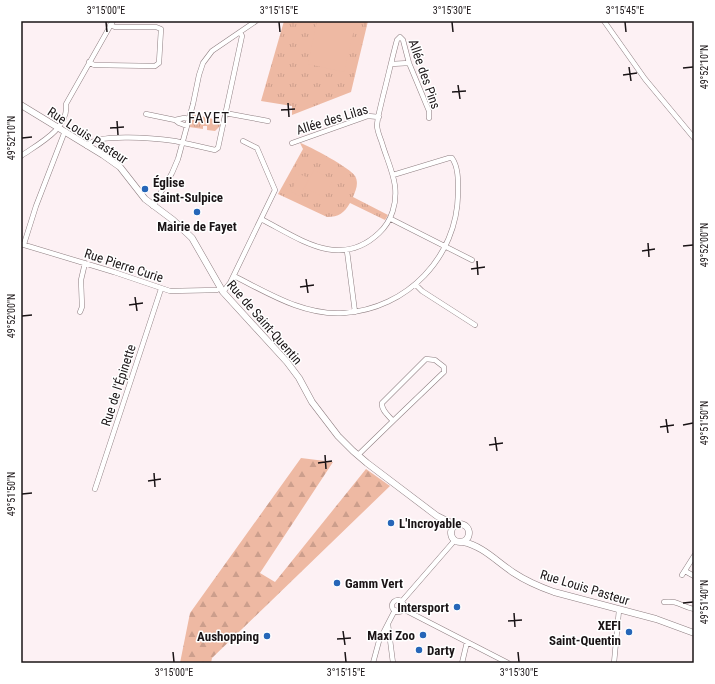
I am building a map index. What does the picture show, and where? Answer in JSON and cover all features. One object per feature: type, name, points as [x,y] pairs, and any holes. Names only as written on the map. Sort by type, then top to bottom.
[{"type":"main road","name":"Rue Louis Pasteur","points":[[21,105],[65,131],[120,167],[144,200],[153,206]]},
{"type":"main road","name":"Rue de Saint-Quentin","points":[[153,206],[175,222],[192,238],[221,290],[287,362],[299,378],[312,402],[329,425],[358,455]]},
{"type":"main road","points":[[358,455],[438,516],[449,522],[463,524],[466,526],[469,531],[467,538],[463,542],[457,542],[438,516]]},
{"type":"main road","points":[[451,532],[453,527],[457,524]]},
{"type":"main road","name":"Rue Louis Pasteur","points":[[469,534],[481,548],[520,577],[537,586],[668,623],[694,633]]},
{"type":"main road","name":"Rue Louis Pasteur","points":[[463,542],[481,548]]},
{"type":"street","points":[[153,206],[172,173],[189,119],[199,75],[204,63],[212,51],[256,21]]},
{"type":"street","points":[[604,21],[645,79],[694,138]]},
{"type":"street","points":[[21,156],[50,136],[58,128],[66,114],[66,104],[89,62],[112,23],[114,27],[159,28],[161,31],[159,63],[155,66],[94,65],[89,62]]},
{"type":"street","points":[[88,146],[90,142],[96,140],[122,137],[182,143],[215,150],[218,148],[242,36],[240,32]]},
{"type":"street","name":"Allée des Pins","points":[[391,64],[397,40],[400,37],[403,40],[409,63],[429,111],[429,118]]},
{"type":"street","points":[[261,219],[322,249],[336,251],[346,251],[360,246],[372,240],[381,231],[391,219],[396,196],[393,175],[377,127],[378,117],[391,64],[409,63]]},
{"type":"street","points":[[225,113],[268,121]]},
{"type":"street","points":[[146,114],[175,120],[187,126]]},
{"type":"street","name":"Allée des Lilas","points":[[292,143],[368,116],[378,117]]},
{"type":"street","points":[[175,120],[184,118],[189,119]]},
{"type":"street","points":[[22,244],[65,131]]},
{"type":"street","points":[[221,290],[227,288],[234,276],[275,190],[257,148],[243,141]]},
{"type":"street","points":[[234,276],[300,307],[330,313],[355,312],[382,305],[399,297],[416,285],[433,267],[445,247],[452,229],[458,202],[458,179],[452,158],[446,158],[393,175]]},
{"type":"street","points":[[391,219],[472,260]]},
{"type":"street","name":"Rue Pierre Curie","points":[[22,244],[85,263],[161,289],[170,291],[221,290]]},
{"type":"street","points":[[346,251],[355,312]]},
{"type":"street","points":[[80,312],[82,307],[81,280],[85,263]]},
{"type":"street","points":[[416,285],[475,325]]},
{"type":"street","name":"Rue de l'Épinette","points":[[95,489],[161,289]]},
{"type":"street","points":[[358,455],[444,372],[444,367],[435,360],[426,359],[382,403],[382,407],[393,421]]},
{"type":"street","points":[[402,602],[455,540]]},
{"type":"street","points":[[694,556],[684,573],[694,576]]},
{"type":"street","points":[[373,663],[379,641],[395,610],[393,607],[394,602],[399,600],[402,602]]},
{"type":"street","points":[[402,602],[404,609]]},
{"type":"street","points":[[664,602],[678,602],[687,608],[694,609]]},
{"type":"street","points":[[395,610],[398,612],[404,609]]},
{"type":"street","points":[[404,609],[501,661],[508,663]]},
{"type":"street","points":[[614,663],[619,610]]},
{"type":"street","points":[[388,624],[393,663]]},
{"type":"street","points":[[462,663],[467,642]]},
{"type":"green space","points":[[284,21],[368,21],[351,92],[292,115],[292,106],[261,101]]},
{"type":"green space","points":[[317,21],[356,21],[344,72],[308,64]]},
{"type":"green space","points":[[193,114],[221,121],[221,125],[215,131],[207,130],[207,126],[203,126],[203,129],[189,127]]},
{"type":"green space","points":[[300,143],[312,148],[352,173],[355,176],[357,184],[353,197],[388,215],[385,220],[350,203],[341,214],[327,217],[278,194],[303,149]]},
{"type":"green space","points":[[314,170],[333,180],[324,197],[305,188]]},
{"type":"green space","points":[[299,174],[309,178],[300,196],[291,192]]},
{"type":"green space","points":[[301,458],[333,462],[260,573],[275,582],[366,469],[390,486],[212,658],[211,663],[180,663],[190,613]]},
{"type":"place","name":"Église Saint-Sulpice","points":[[145,189]]},
{"type":"place","name":"Mairie de Fayet","points":[[197,212]]},
{"type":"place","name":"L'Incroyable","points":[[391,523]]},
{"type":"place","name":"Gamm Vert","points":[[337,583]]},
{"type":"place","name":"Intersport","points":[[457,607]]},
{"type":"place","name":"XEFI Saint-Quentin","points":[[629,632]]},
{"type":"place","name":"Maxi Zoo","points":[[423,635]]},
{"type":"place","name":"Aushopping","points":[[267,636]]},
{"type":"place","name":"Darty","points":[[419,650]]},
{"type":"district","name":"FAYET","points":[[209,118]]}]
